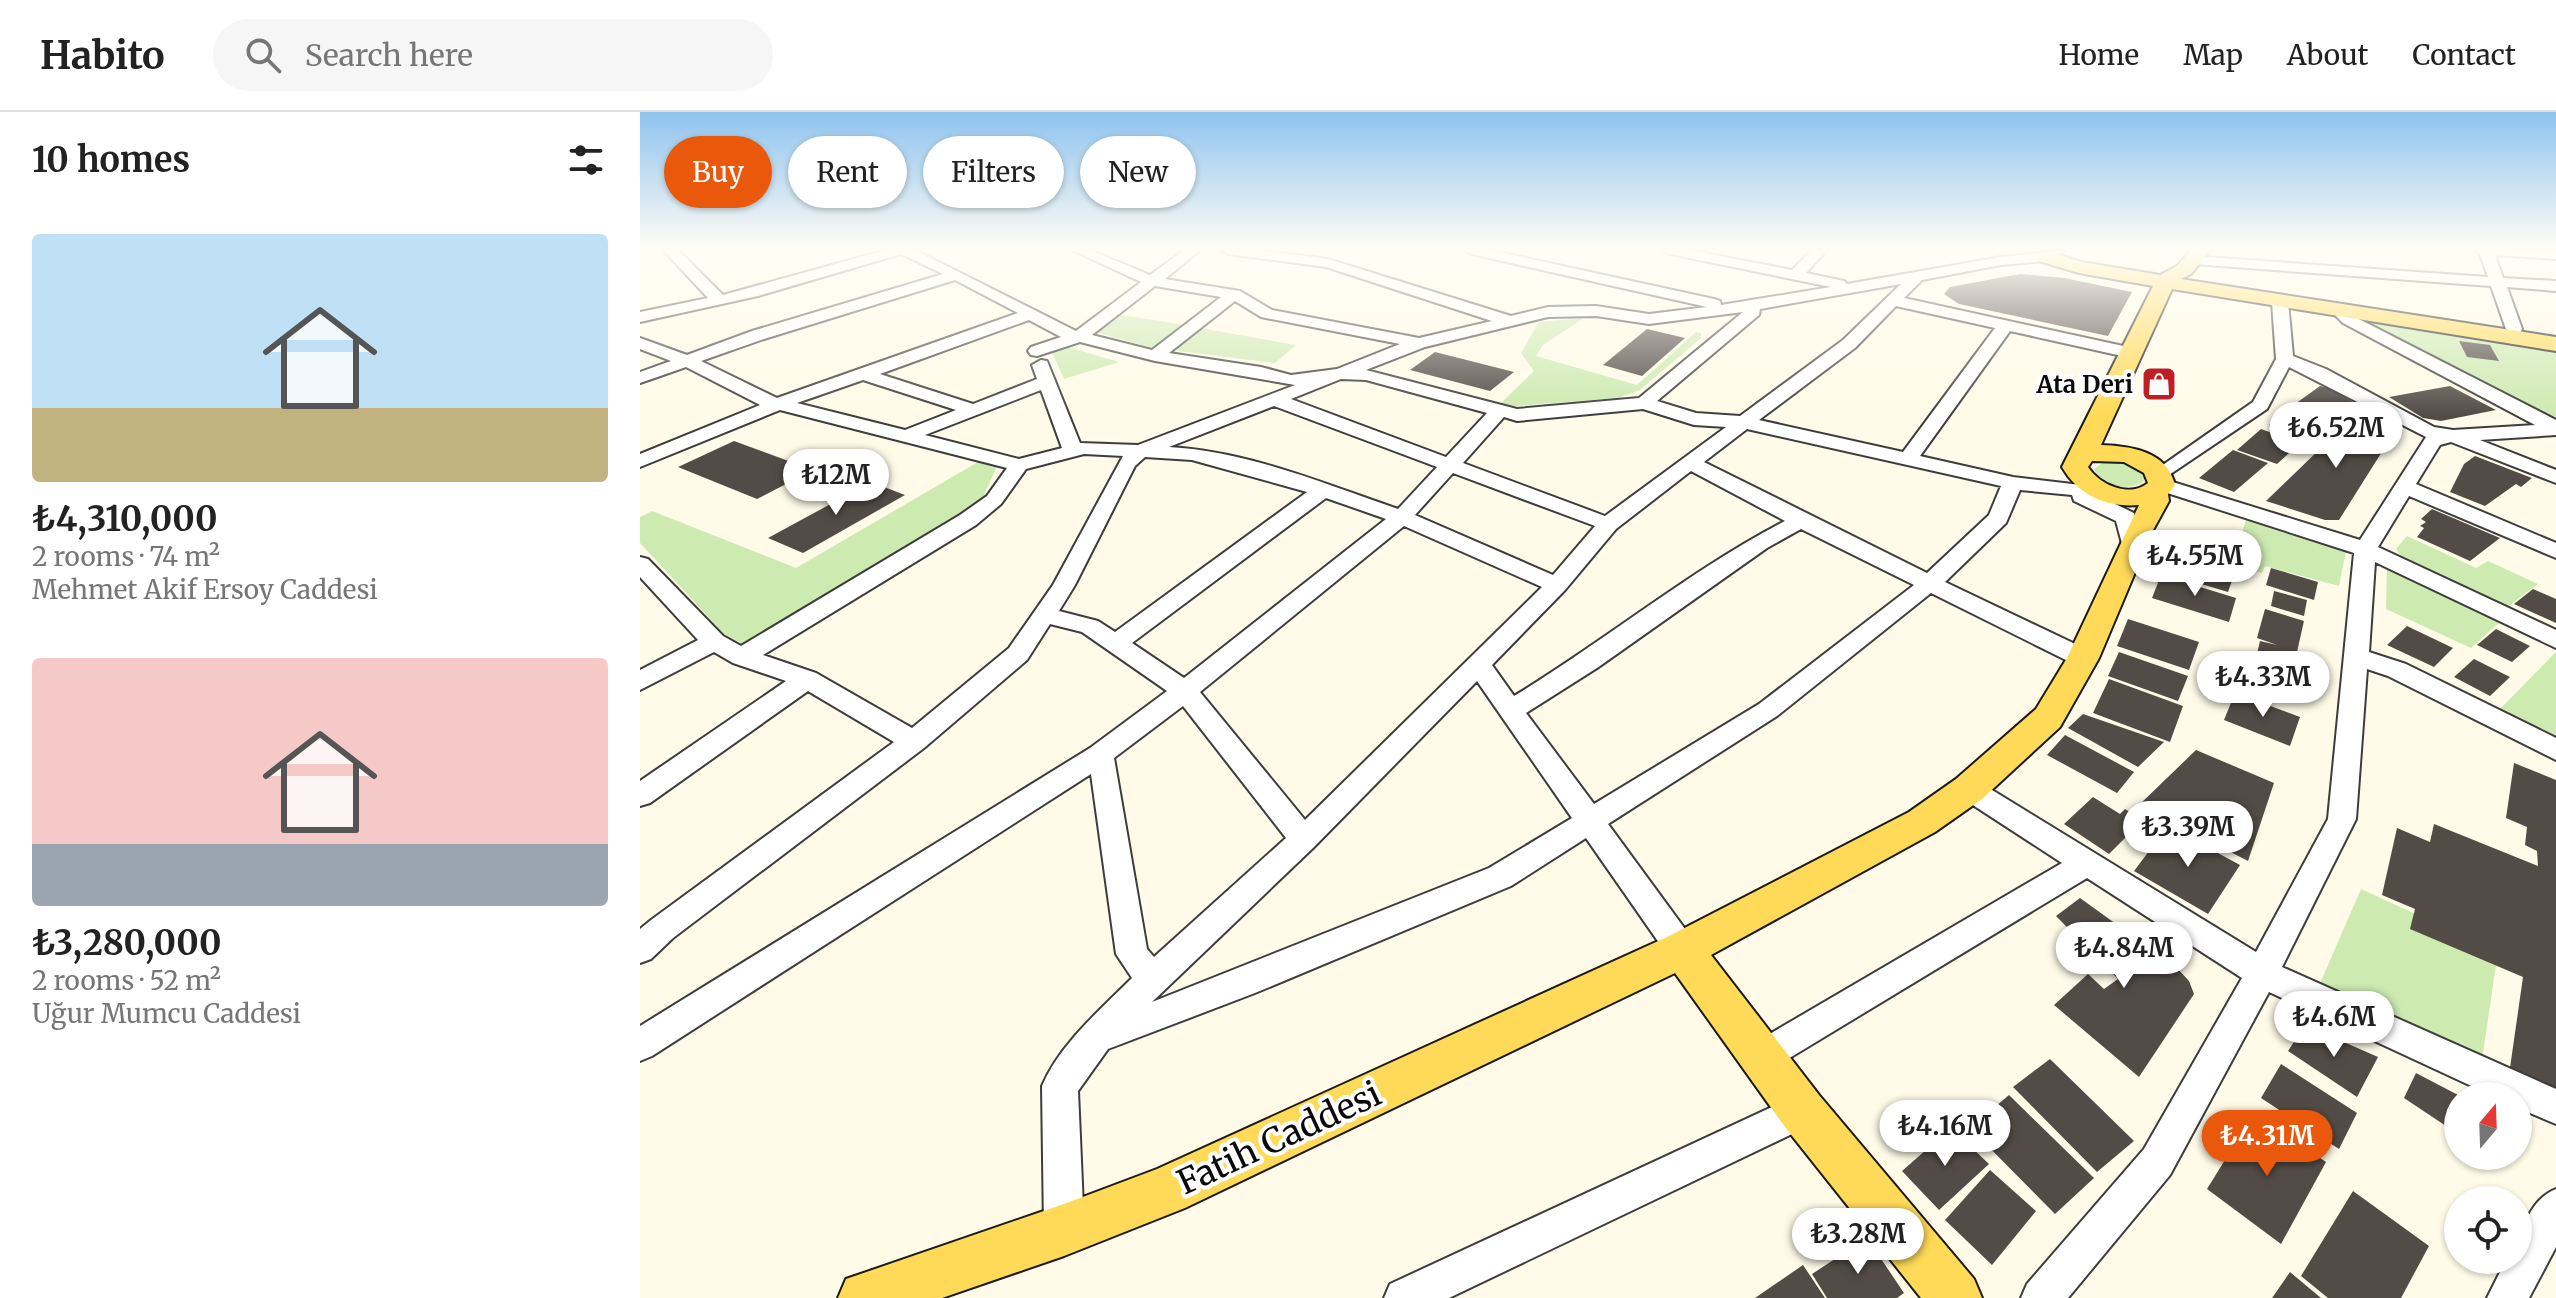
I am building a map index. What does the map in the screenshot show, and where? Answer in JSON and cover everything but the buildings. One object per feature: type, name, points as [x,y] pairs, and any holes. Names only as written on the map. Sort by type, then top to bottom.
[{"type":"main road","points":[[2094,430],[2117,453],[2143,461],[2159,484],[2115,494],[2084,482],[2079,462],[2094,430],[2131,353],[2155,305]]},
{"type":"main road","points":[[2304,305],[2556,344]]},
{"type":"main road","points":[[2350,305],[2556,336]]},
{"type":"main road","points":[[2079,462],[2117,453]]},
{"type":"main road","name":"Fatih Caddesi","points":[[865,1298],[1064,1230],[1167,1190],[1682,950],[1922,822],[1969,789],[2048,718],[2083,658],[2155,501],[2159,484]]},
{"type":"main road","points":[[2115,494],[2135,539]]},
{"type":"main road","points":[[1682,950],[1802,1111],[1955,1298]]},
{"type":"street","points":[[640,317],[694,305]]},
{"type":"street","points":[[640,378],[685,360],[860,305]]},
{"type":"street","points":[[1015,305],[1061,332],[1078,337],[1155,356],[1261,372],[1291,380],[1337,374],[1366,375],[1517,415],[1644,403],[1694,419],[1740,422],[2033,485],[2102,505],[2126,518],[2135,539]]},
{"type":"street","points":[[1037,351],[1078,337],[1119,305]]},
{"type":"street","points":[[1155,356],[1220,305]]},
{"type":"street","points":[[1253,305],[1267,314],[1419,343]]},
{"type":"street","points":[[1461,305],[1510,321]]},
{"type":"street","points":[[1644,403],[1753,312],[1734,305]]},
{"type":"street","points":[[640,949],[662,929],[914,741],[1018,654],[1064,585],[1127,463],[1141,451],[1419,343],[1510,321],[1548,312],[1596,311],[1649,319],[1751,305]]},
{"type":"street","points":[[1064,1230],[1060,1086],[1096,1038],[1152,979],[1304,839],[1557,585],[1608,524],[1740,422],[1849,344],[1887,305]]},
{"type":"street","points":[[1916,305],[2131,353]]},
{"type":"street","points":[[2159,484],[2260,405],[2285,359],[2280,305]]},
{"type":"street","points":[[2506,305],[2514,329]]},
{"type":"street","points":[[2338,310],[2349,320],[2556,428]]},
{"type":"street","points":[[1031,314],[1045,382],[1073,451]]},
{"type":"street","points":[[640,461],[778,404],[1031,314]]},
{"type":"street","points":[[1908,459],[2006,325]]},
{"type":"street","points":[[640,343],[685,360],[766,401],[1019,465],[1084,448],[1192,454],[1284,477],[1402,517],[1557,585]]},
{"type":"street","points":[[2285,359],[2320,373],[2429,432],[2453,436],[2556,477]]},
{"type":"street","points":[[861,373],[974,410]]},
{"type":"street","points":[[907,436],[1045,382]]},
{"type":"street","points":[[1271,398],[1608,524]]},
{"type":"street","points":[[640,1045],[1100,755],[1402,517],[1500,410]]},
{"type":"street","points":[[2041,1298],[2157,1162],[2262,973],[2342,819],[2365,549],[2433,441],[2453,436],[2556,428]]},
{"type":"street","points":[[640,438],[668,449]]},
{"type":"street","points":[[1689,462],[1801,521],[2083,658]]},
{"type":"street","points":[[1096,1038],[1243,983],[1500,877],[1768,710],[1929,584],[2033,485],[2067,477],[2079,462]]},
{"type":"street","points":[[742,657],[968,520],[994,500],[1019,465]]},
{"type":"street","points":[[2159,484],[2365,549],[2556,640]]},
{"type":"street","points":[[2033,485],[2115,494]]},
{"type":"street","points":[[2405,487],[2556,551]]},
{"type":"street","points":[[1116,643],[1323,490]]},
{"type":"street","points":[[1511,710],[1588,662],[1759,543],[1801,521]]},
{"type":"street","points":[[640,564],[649,589],[714,642],[742,657],[807,679],[914,741]]},
{"type":"street","points":[[1044,615],[1090,626],[1185,691],[1304,839]]},
{"type":"street","points":[[640,681],[714,642]]},
{"type":"street","points":[[2357,657],[2397,670],[2556,750]]},
{"type":"street","points":[[1477,663],[1682,950]]},
{"type":"street","points":[[640,795],[807,679]]},
{"type":"street","points":[[1100,755],[1108,789],[1132,954],[1152,979]]},
{"type":"street","points":[[1969,789],[2262,973],[2556,1107]]},
{"type":"street","points":[[1761,1057],[2087,863]]},
{"type":"street","points":[[1404,1298],[1802,1111]]},
{"type":"street","points":[[2507,1298],[2556,1208]]},
{"type":"green space","points":[[1117,314],[1184,325],[1158,346],[1150,347],[1098,333],[1097,329]]},
{"type":"green space","points":[[1584,318],[1543,345],[1536,356],[1637,385],[1696,332],[1701,333],[1701,338],[1640,390],[1618,398],[1515,406],[1501,403],[1534,371],[1521,353],[1539,322]]},
{"type":"green space","points":[[2370,319],[2556,349],[2556,417],[2537,414],[2364,323]]},
{"type":"green space","points":[[1200,328],[1296,345],[1275,363],[1178,351],[1177,347]]},
{"type":"green space","points":[[1068,347],[1119,362],[1064,379],[1052,352]]},
{"type":"green space","points":[[2105,461],[2129,464],[2142,471],[2145,480],[2125,487],[2103,480],[2094,469]]},
{"type":"green space","points":[[978,462],[997,466],[981,502],[745,645],[724,634],[640,543],[640,517],[652,511],[796,568]]},
{"type":"green space","points":[[2246,519],[2346,551],[2339,586],[2265,566],[2262,573],[2216,559],[2237,552]]},
{"type":"green space","points":[[2407,536],[2476,568],[2488,561],[2538,584],[2506,608],[2403,559],[2396,549]]},
{"type":"green space","points":[[2387,568],[2501,621],[2471,648],[2386,609]]},
{"type":"green space","points":[[2556,652],[2556,738],[2499,710]]},
{"type":"green space","points":[[2361,889],[2498,952],[2482,1059],[2318,988]]},
{"type":"place","name":"Ata Deri","points":[[2159,384]]}]
